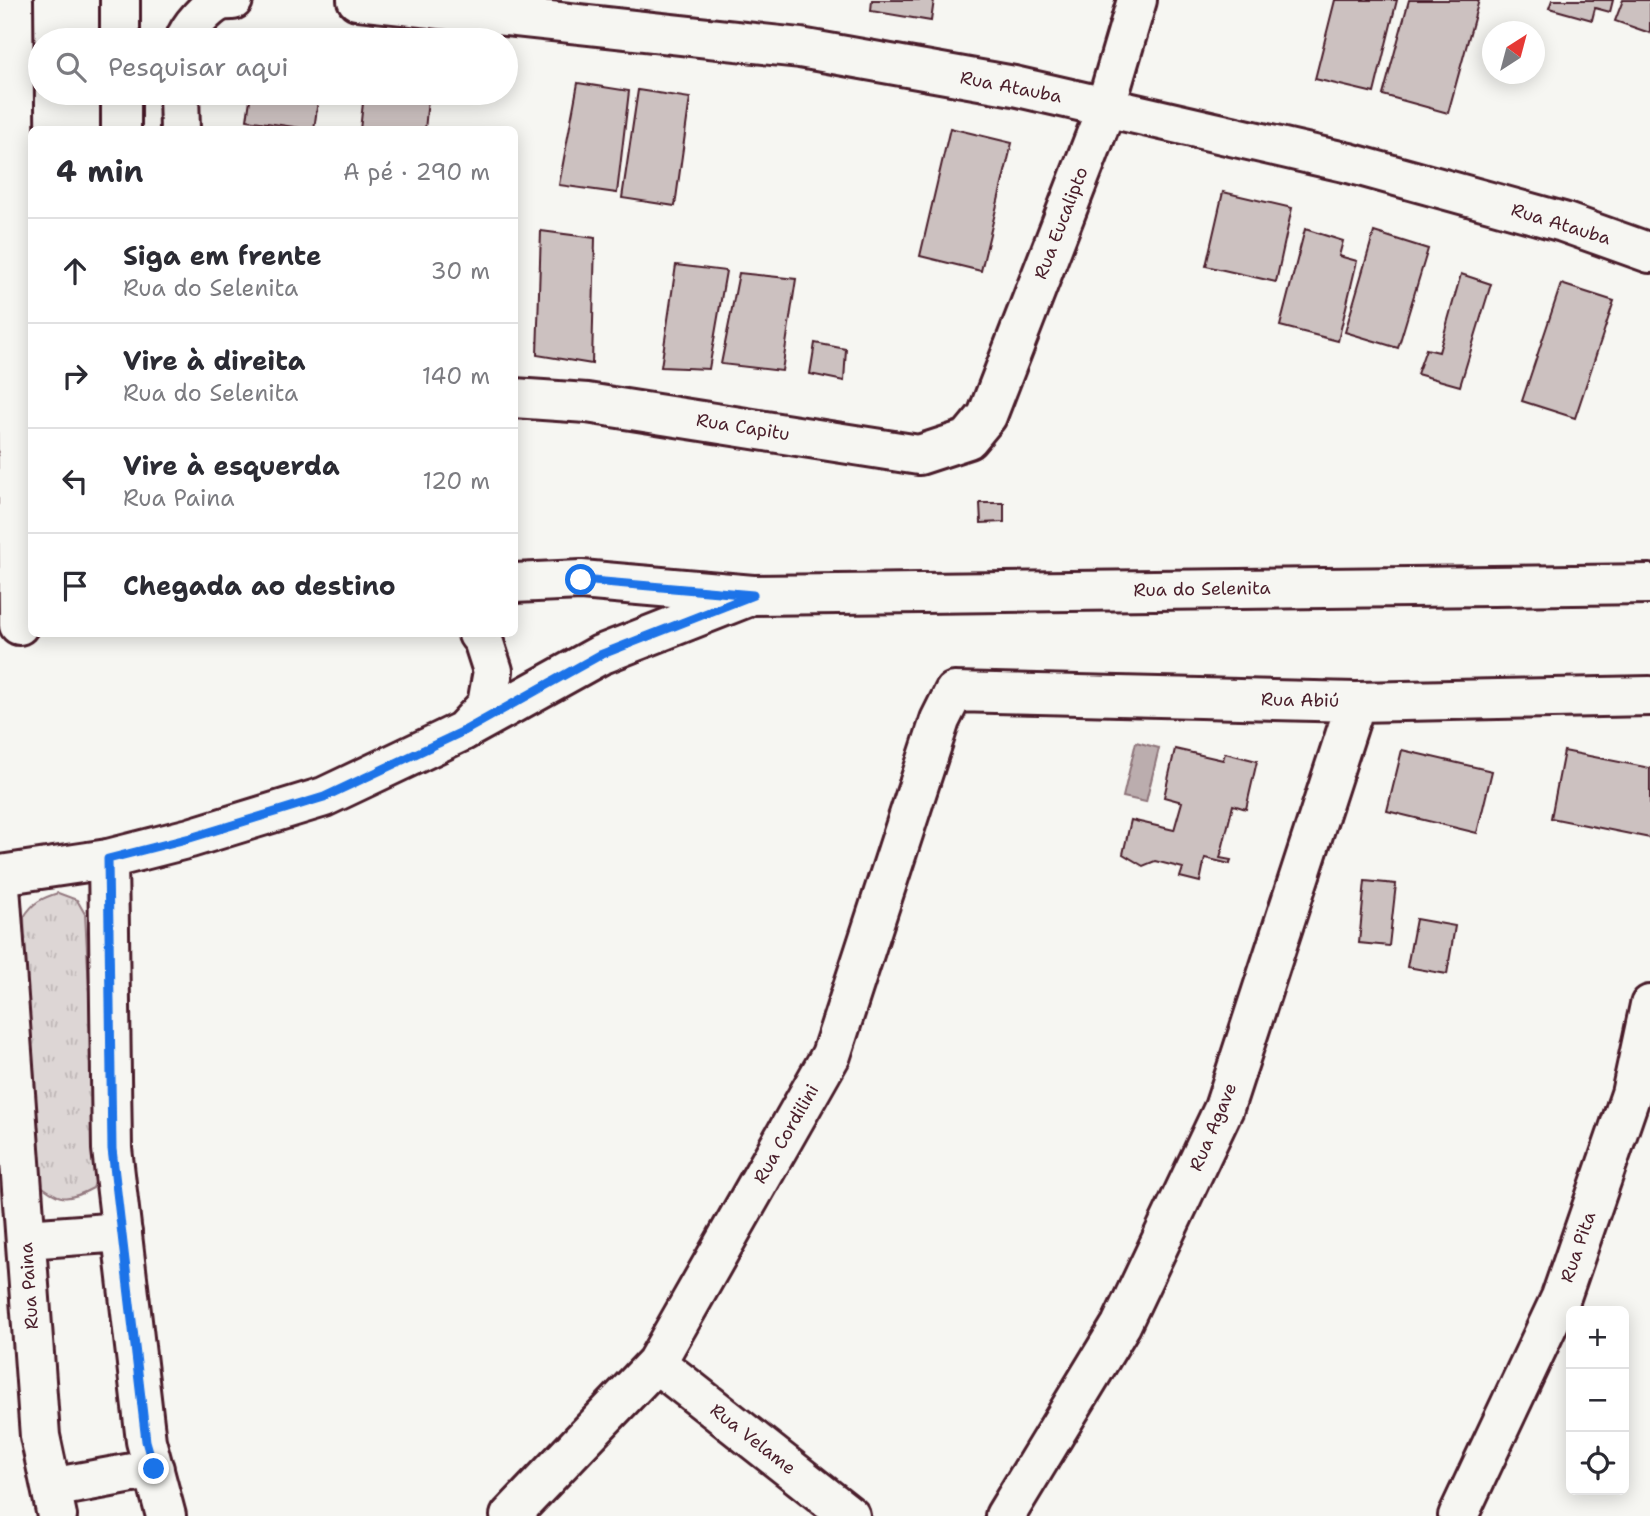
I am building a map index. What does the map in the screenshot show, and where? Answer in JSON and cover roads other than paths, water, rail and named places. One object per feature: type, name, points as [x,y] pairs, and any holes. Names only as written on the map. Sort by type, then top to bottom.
[{"type":"street","points":[[13,0],[17,625]]},
{"type":"street","points":[[120,0],[120,28]]},
{"type":"street","points":[[193,28],[204,13],[221,1],[233,0]]},
{"type":"street","name":"Rua Atauba","points":[[357,0],[800,48],[1014,86],[1349,163],[1563,222],[1650,253]]},
{"type":"street","name":"Rua Eucalipto","points":[[968,439],[987,416],[1105,107],[1137,0]]},
{"type":"street","points":[[121,105],[121,126]]},
{"type":"street","points":[[179,105],[180,126]]},
{"type":"street","name":"Rua Capitu","points":[[518,398],[587,403],[919,455],[968,439]]},
{"type":"street","name":"Rua do Selenita","points":[[518,583],[581,580],[753,595],[1650,584]]},
{"type":"street","name":"Rua do Selenita","points":[[0,875],[108,859],[190,838],[324,797],[464,731],[600,655],[753,595]]},
{"type":"street","points":[[464,731],[487,705],[493,671],[480,637]]},
{"type":"street","name":"Rua Abiú","points":[[954,692],[1355,705],[1648,695]]},
{"type":"street","name":"Rua Cordilini","points":[[510,1516],[656,1363],[831,1055],[940,720],[954,692]]},
{"type":"street","name":"Rua Agave","points":[[1005,1516],[1121,1325],[1224,1108],[1355,705]]},
{"type":"street","points":[[108,859],[112,1149],[146,1441],[166,1516]]},
{"type":"street","name":"Rua Paina","points":[[0,887],[40,1436],[54,1502]]},
{"type":"street","name":"Rua Pita","points":[[1458,1516],[1561,1297],[1631,1094],[1650,1005]]},
{"type":"street","points":[[26,1239],[121,1232]]},
{"type":"street","name":"Rua Velame","points":[[656,1363],[849,1516]]},
{"type":"street","points":[[54,1502],[154,1469]]}]
